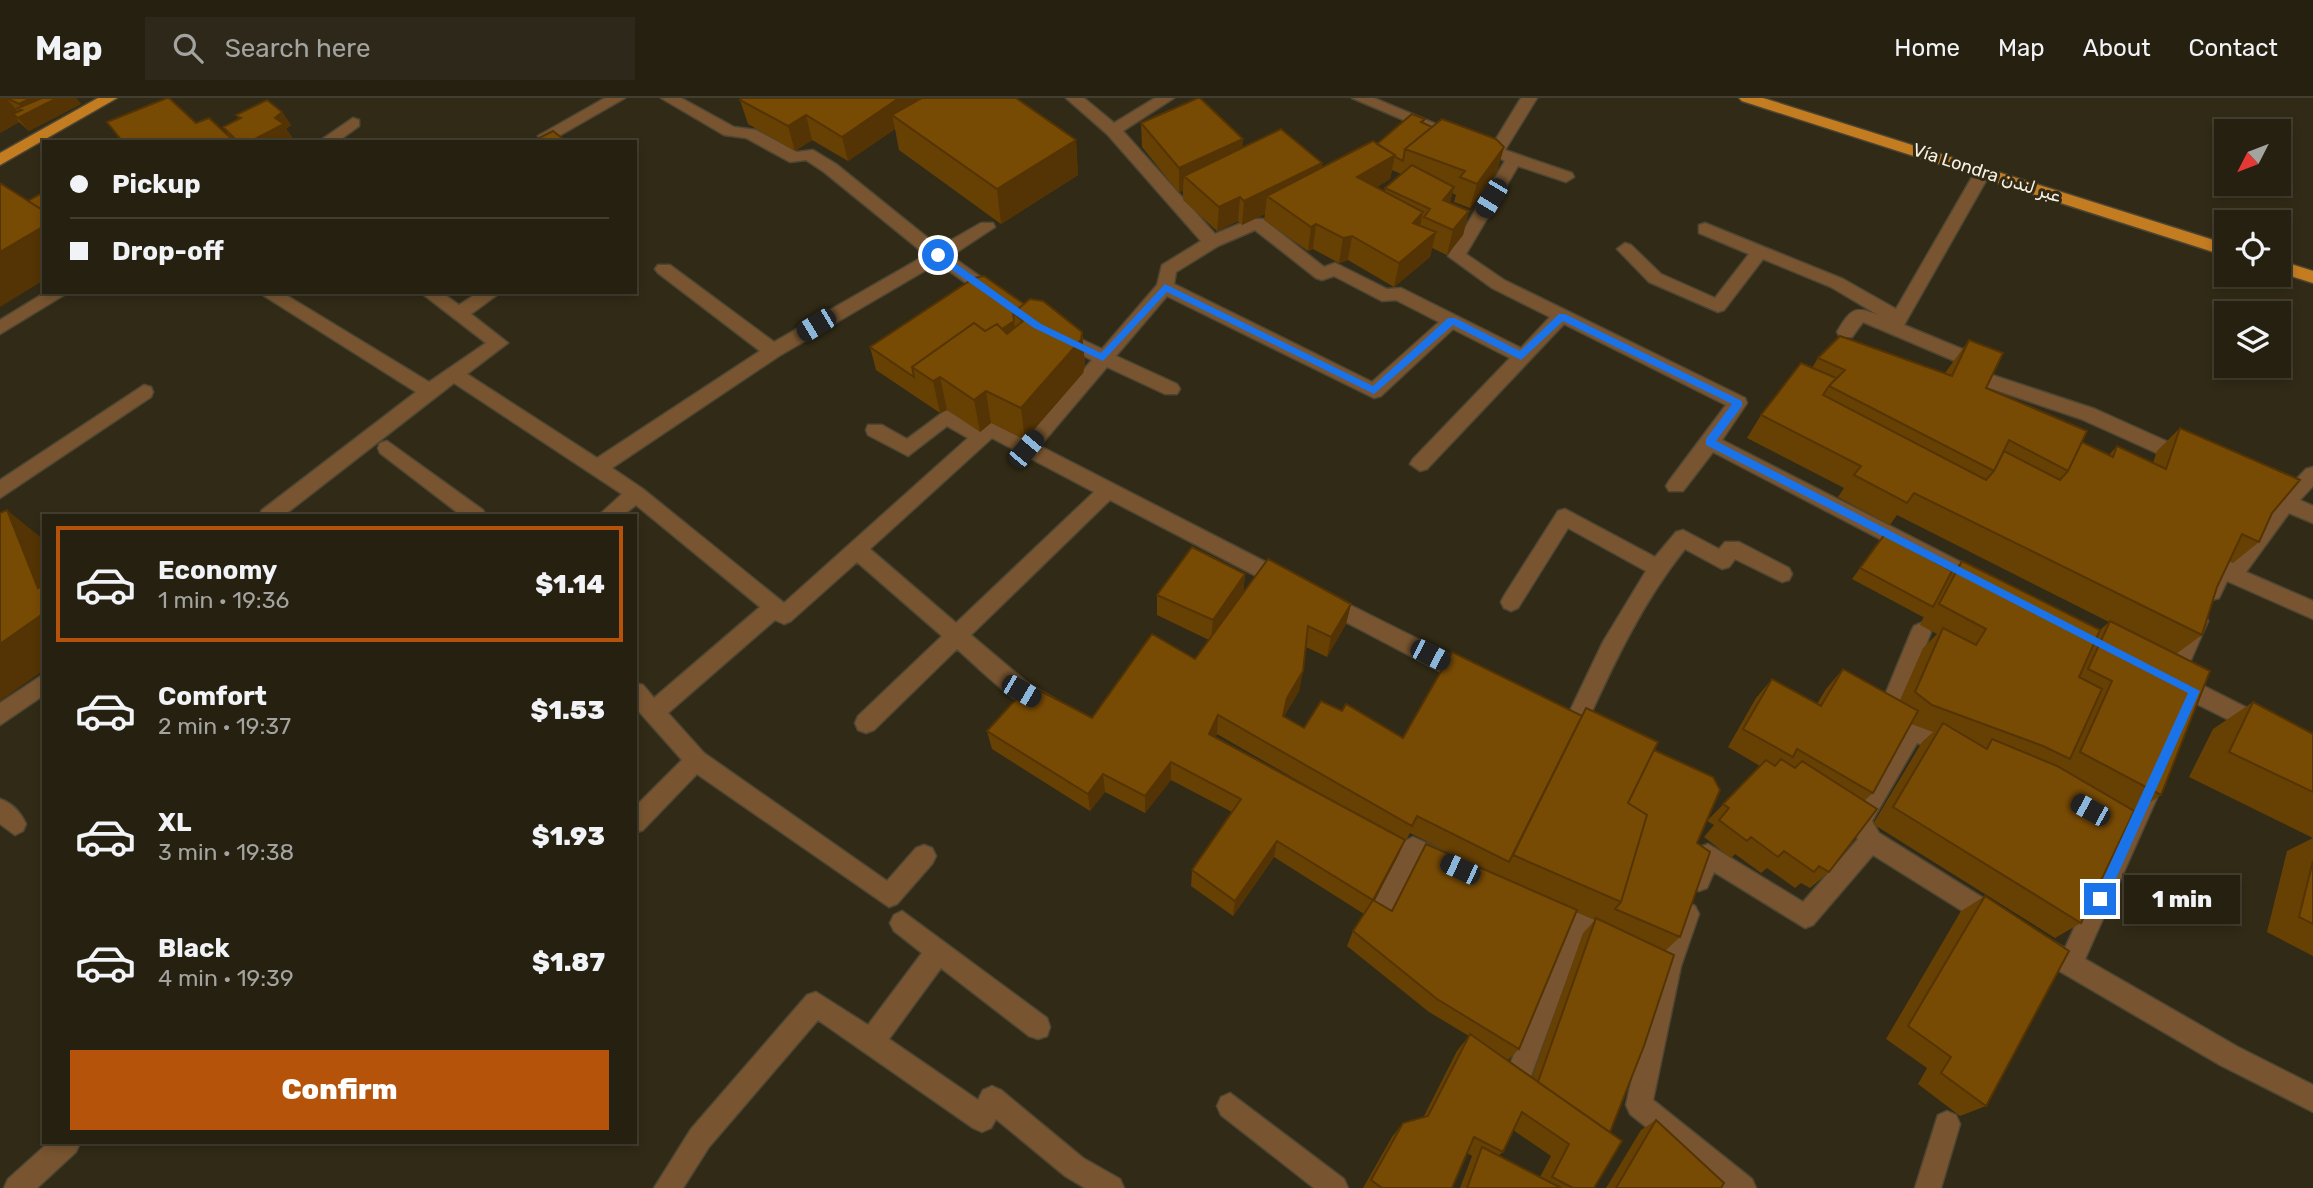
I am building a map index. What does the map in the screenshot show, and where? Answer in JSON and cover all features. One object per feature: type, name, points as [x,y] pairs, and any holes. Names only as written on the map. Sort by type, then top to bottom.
[{"type":"main road","points":[[0,160],[109,98]]},
{"type":"main road","name":"Vía Londra عبر لندن","points":[[1747,98],[2214,246]]},
{"type":"main road","points":[[2291,270],[2313,277]]},
{"type":"street","points":[[551,140],[546,136],[617,98]]},
{"type":"street","points":[[670,98],[730,131],[750,134],[796,159],[807,154],[830,168],[982,293],[1007,304]]},
{"type":"street","points":[[1074,98],[1113,130],[1180,197],[1212,242]]},
{"type":"street","points":[[1113,130],[1166,98]]},
{"type":"street","points":[[1360,98],[1566,177]]},
{"type":"street","points":[[1529,98],[1491,150],[1456,256],[1498,285],[1738,403],[1676,486]]},
{"type":"street","points":[[730,131],[748,118]]},
{"type":"street","points":[[330,140],[353,123]]},
{"type":"street","points":[[1896,323],[1983,172]]},
{"type":"street","points":[[1026,449],[1165,287],[1168,269],[1212,242],[1257,223],[1322,274],[1335,269],[1388,297],[1395,292],[1521,356]]},
{"type":"street","points":[[597,468],[773,351],[987,227]]},
{"type":"street","points":[[1705,229],[1837,283],[1896,323],[1973,361],[1966,373],[2211,469]]},
{"type":"street","points":[[1625,249],[1655,278],[1718,306],[1760,252]]},
{"type":"street","points":[[664,269],[773,351]]},
{"type":"street","points":[[1165,287],[1374,391],[1452,320]]},
{"type":"street","points":[[0,328],[57,294]]},
{"type":"street","points":[[270,294],[429,391]]},
{"type":"street","points":[[272,514],[429,391],[499,344],[432,294]]},
{"type":"street","points":[[458,314],[489,294]]},
{"type":"street","points":[[1846,332],[1860,314],[1896,323]]},
{"type":"street","points":[[1420,464],[1562,316]]},
{"type":"street","points":[[1038,326],[1171,389]]},
{"type":"street","points":[[454,374],[636,494],[784,615],[990,429],[1490,685]]},
{"type":"street","points":[[0,490],[144,392]]},
{"type":"street","points":[[875,430],[908,449],[946,417],[982,437]]},
{"type":"street","points":[[1710,442],[2001,592]]},
{"type":"street","points":[[387,448],[473,514]]},
{"type":"street","points":[[2233,574],[2286,502],[2313,474]]},
{"type":"street","points":[[2236,480],[2313,515]]},
{"type":"street","points":[[866,723],[1107,491]]},
{"type":"street","points":[[611,514],[636,494]]},
{"type":"street","points":[[1511,602],[1564,517],[1658,568]]},
{"type":"street","points":[[1537,710],[1573,728],[1610,648],[1658,568],[1683,538],[1722,561],[1732,548],[1782,574]]},
{"type":"street","points":[[857,550],[1021,691],[1062,715]]},
{"type":"street","points":[[2313,610],[2222,570],[2165,677],[2313,752]]},
{"type":"street","points":[[775,607],[640,700],[696,760],[889,896],[924,856]]},
{"type":"street","points":[[1921,632],[1889,712],[1912,731],[1971,753]]},
{"type":"street","points":[[0,715],[42,684]]},
{"type":"street","points":[[2184,715],[2194,691]]},
{"type":"street","points":[[1912,731],[1860,821],[1871,841],[2070,965],[2229,1056],[2313,1099]]},
{"type":"street","points":[[637,821],[696,760]]},
{"type":"street","points":[[2070,965],[2162,762]]},
{"type":"street","points":[[2108,820],[2131,832]]},
{"type":"street","points":[[1361,828],[1409,856]]},
{"type":"street","points":[[1737,1187],[1639,1105],[1669,966],[1708,855],[1805,917],[1871,841]]},
{"type":"street","points":[[1382,911],[1413,848],[1464,871]]},
{"type":"street","points":[[1526,900],[1669,966]]},
{"type":"street","points":[[902,923],[1038,1027]]},
{"type":"street","points":[[1519,1075],[1576,923]]},
{"type":"street","points":[[871,1042],[939,951]]},
{"type":"street","points":[[667,1188],[700,1138],[816,1004],[982,1119],[992,1100],[1074,1167],[1111,1188]]},
{"type":"street","points":[[1230,1106],[1335,1188]]},
{"type":"street","points":[[1928,1188],[1947,1124]]},
{"type":"street","points":[[17,1188],[66,1144]]},
{"type":"building","points":[[7,98],[31,98],[19,104]]},
{"type":"building","points":[[42,98],[57,98],[18,118],[13,114],[22,110],[18,108]]},
{"type":"building","points":[[169,98],[196,123],[209,118],[233,140],[121,140],[107,122]]},
{"type":"building","points":[[899,98],[842,137],[806,115],[788,126],[740,100]]},
{"type":"building","points":[[922,98],[1016,98],[1076,140],[997,189],[892,115]]},
{"type":"building","points":[[1198,98],[1243,139],[1179,168],[1141,123]]},
{"type":"building","points":[[267,100],[282,112],[275,118],[284,124],[253,140],[236,140],[223,127],[241,118],[236,115]]},
{"type":"building","points":[[1412,114],[1425,119],[1421,122],[1432,127],[1405,149],[1403,161],[1377,144]]},
{"type":"building","points":[[1442,119],[1496,139],[1504,147],[1477,184],[1460,177],[1465,171],[1405,149]]},
{"type":"building","points":[[1281,129],[1322,163],[1244,201],[1240,197],[1219,207],[1184,176]]},
{"type":"building","points":[[553,131],[564,140],[535,140]]},
{"type":"building","points":[[1373,141],[1395,155],[1357,177],[1423,212],[1413,223],[1436,232],[1399,263],[1352,236],[1343,238],[1316,224],[1311,227],[1267,196]]},
{"type":"building","points":[[1412,165],[1454,187],[1443,200],[1469,211],[1453,230],[1424,217],[1430,209],[1385,188]]},
{"type":"building","points":[[0,183],[42,210],[42,227],[0,252]]},
{"type":"building","points":[[42,193],[42,210],[28,201]]},
{"type":"building","points":[[984,276],[1024,304],[1013,313],[1014,321],[1002,329],[997,324],[985,331],[974,323],[912,367],[914,377],[870,347],[974,278]]},
{"type":"building","points":[[1030,299],[1043,301],[1082,332],[1081,340],[1021,408],[986,391],[974,400],[940,377],[933,381],[912,367],[974,323],[985,331],[997,324],[1007,334],[1023,321],[1013,313]]},
{"type":"building","points":[[1840,336],[1952,376],[1969,340],[2003,353],[1986,388],[2087,431],[2068,471],[2009,440],[1994,471],[1829,386],[1845,370],[1818,358]]},
{"type":"building","points":[[1801,363],[1836,378],[1823,395],[1986,480],[2004,451],[2060,480],[2068,471],[2082,442],[2113,457],[2117,446],[2166,469],[2180,428],[2300,480],[2272,513],[2259,542],[2242,534],[2217,587],[2202,635],[1914,493],[1907,503],[1854,475],[1861,466],[1761,415]]},
{"type":"building","points":[[7,510],[38,588],[42,586],[42,614],[0,644],[0,513]]},
{"type":"building","points":[[1885,534],[1952,571],[1933,607],[1860,568]]},
{"type":"building","points":[[1192,547],[1245,574],[1213,620],[1157,595]]},
{"type":"building","points":[[1268,559],[1351,604],[1331,637],[1308,626],[1303,671],[1287,698],[1283,716],[1304,728],[1321,701],[1342,711],[1346,704],[1403,738],[1452,652],[1582,716],[1509,862],[1417,816],[1412,826],[1218,715],[1209,734],[1405,840],[1373,900],[1277,841],[1235,901],[1192,870],[1241,799],[1171,762],[1145,796],[1103,774],[1088,794],[987,731],[1029,685],[1092,718],[1152,634],[1195,659]]},
{"type":"building","points":[[1962,561],[2100,630],[2079,677],[2102,689],[2070,759],[2043,746],[1932,705],[1915,692],[1943,628],[1976,645],[1986,629],[1939,604]]},
{"type":"building","points":[[2110,621],[2210,671],[2161,795],[2080,752],[2112,681],[2088,669]]},
{"type":"building","points":[[1843,669],[1918,711],[1873,793],[1797,749],[1793,757],[1743,729],[1772,679],[1821,706]]},
{"type":"building","points":[[2253,702],[2313,734],[2313,792],[2229,752]]},
{"type":"building","points":[[1586,708],[1658,742],[1628,803],[1647,815],[1621,902],[1513,855]]},
{"type":"building","points":[[1943,723],[1987,749],[1992,739],[2057,766],[2134,811],[2081,923],[1893,807]]},
{"type":"building","points":[[1654,750],[1713,777],[1720,790],[1697,843],[1710,852],[1680,937],[1615,909],[1621,902],[1647,815],[1628,803]]},
{"type":"building","points":[[1781,759],[1795,768],[1802,761],[1877,809],[1829,872],[1819,866],[1814,872],[1784,851],[1778,857],[1751,837],[1747,841],[1719,820],[1729,808],[1723,804],[1766,760],[1775,766]]},
{"type":"building","points":[[1426,844],[1577,910],[1519,1049],[1437,999],[1353,931],[1373,900],[1392,911]]},
{"type":"building","points":[[2313,861],[2313,924],[2299,917]]},
{"type":"building","points":[[1985,896],[2069,951],[1986,1106],[1941,1073],[1951,1057],[1908,1026]]},
{"type":"building","points":[[1596,918],[1674,955],[1644,1046],[1610,1132],[1538,1082]]},
{"type":"building","points":[[1470,1034],[1622,1141],[1594,1188],[1573,1188],[1552,1177],[1569,1144],[1522,1112],[1503,1152],[1474,1137],[1452,1188],[1382,1188],[1371,1180],[1403,1123],[1428,1116]]},
{"type":"building","points":[[1656,1120],[1724,1183],[1721,1188],[1616,1188]]},
{"type":"building","points":[[1482,1147],[1561,1188],[1467,1188]]},
{"type":"route","points":[[938,255],[1038,326],[1103,358],[1165,287],[1374,391],[1452,320],[1521,356],[1562,316],[1738,403],[1710,442],[2194,691],[2100,899]]}]
